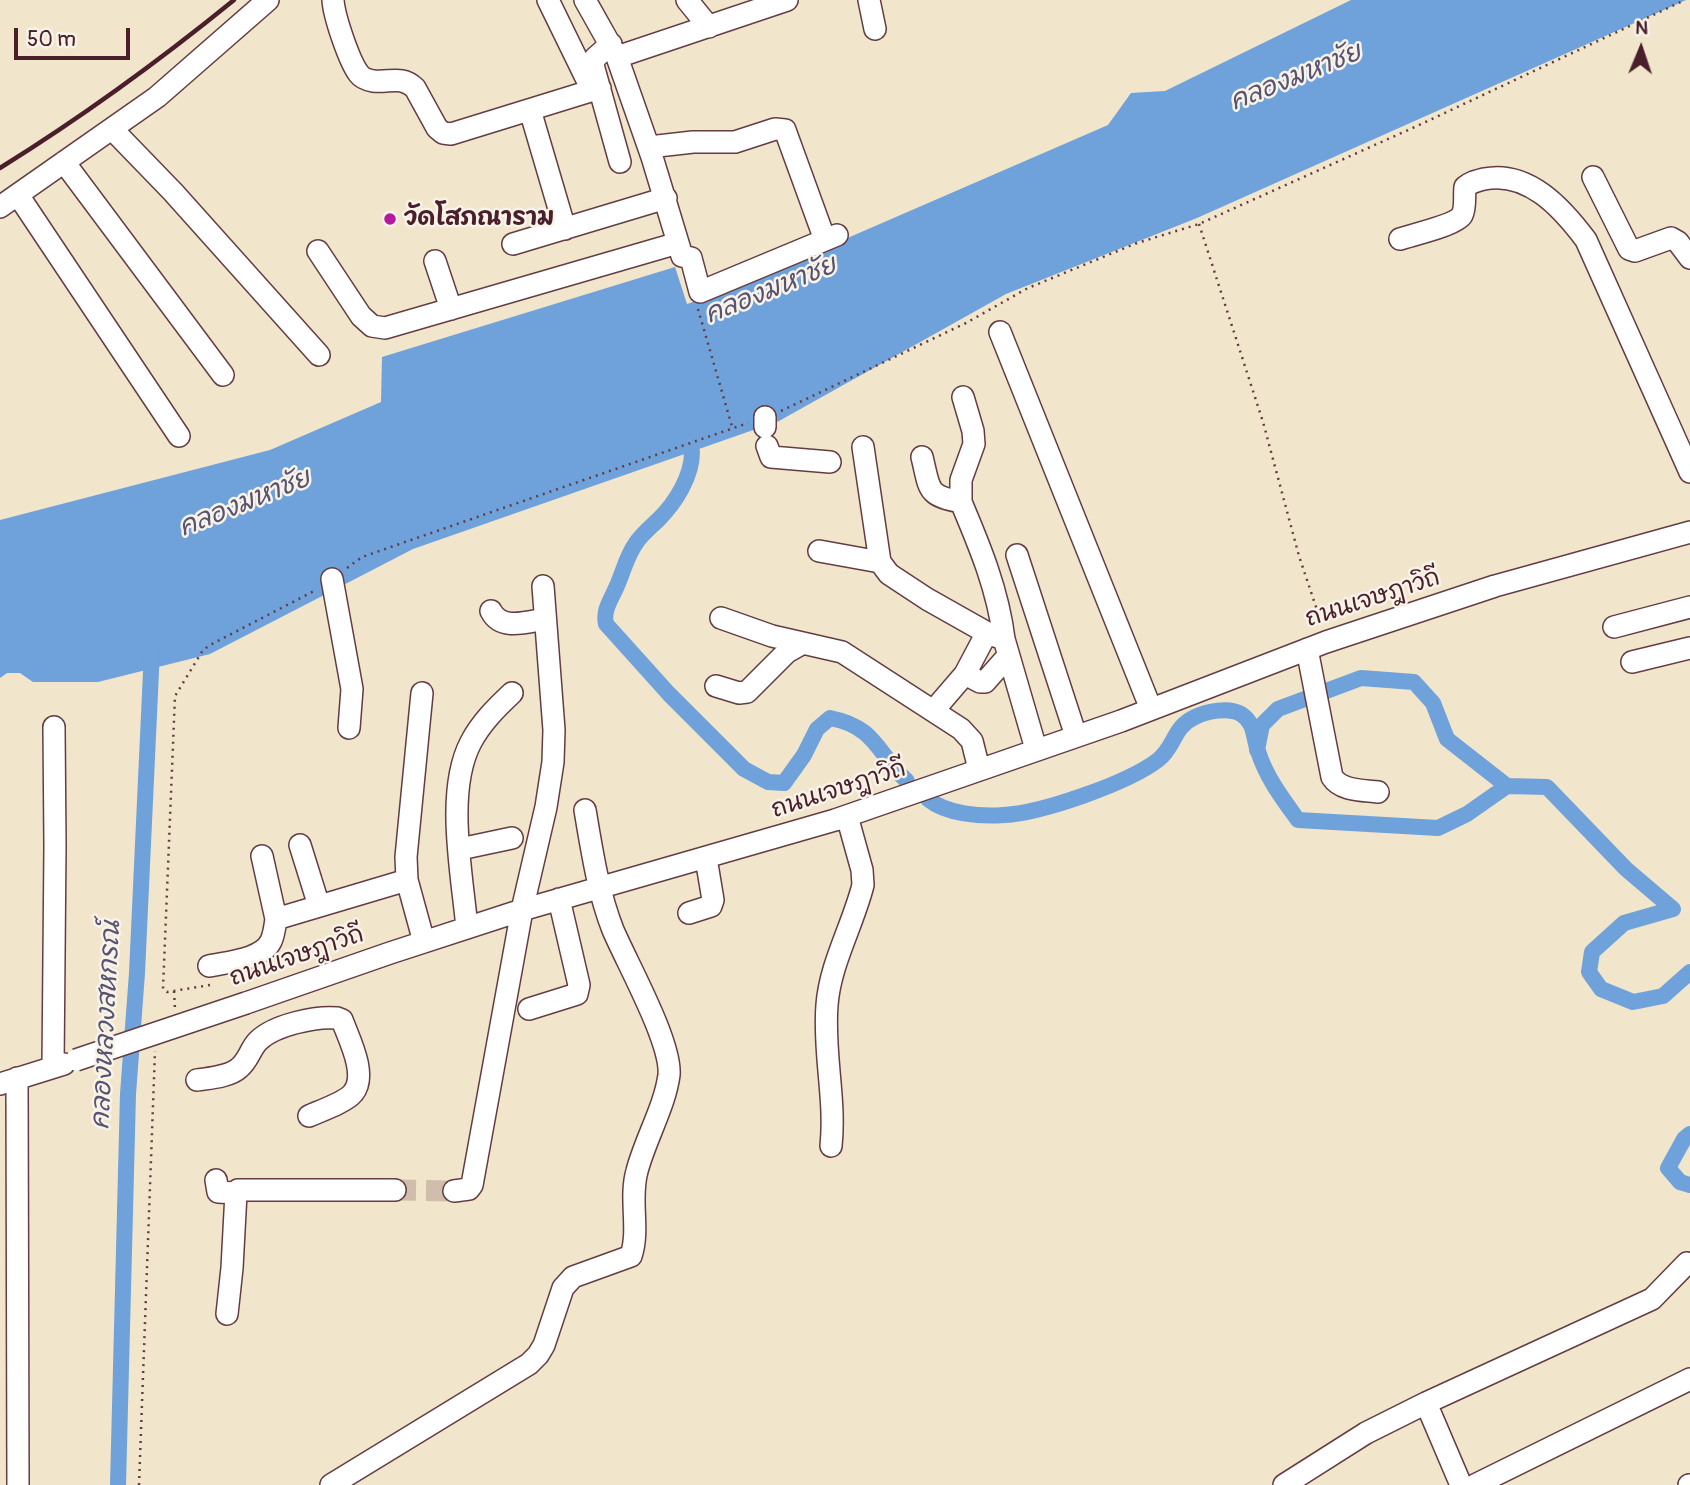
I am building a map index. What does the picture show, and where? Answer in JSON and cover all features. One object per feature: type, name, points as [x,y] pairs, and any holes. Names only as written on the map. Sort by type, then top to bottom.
[{"type":"street","points":[[0,206],[157,97],[268,0]]},
{"type":"street","points":[[333,0],[352,62],[360,76],[375,82],[400,79],[409,83],[415,88],[443,133],[451,134],[596,90]]},
{"type":"street","points":[[548,0],[596,90],[620,162]]},
{"type":"street","points":[[585,0],[614,50],[666,198],[682,256],[691,258],[699,290],[702,292],[831,237],[785,130],[780,128],[735,142],[693,142],[649,147]]},
{"type":"street","points":[[687,0],[709,27]]},
{"type":"street","points":[[596,90],[593,65],[595,58],[614,50],[709,27],[787,0]]},
{"type":"street","points":[[869,0],[875,29]]},
{"type":"street","points":[[530,110],[565,229]]},
{"type":"street","points":[[113,130],[182,202],[319,355]]},
{"type":"street","points":[[64,162],[223,375]]},
{"type":"street","points":[[1399,239],[1460,218],[1463,213],[1465,187],[1472,181],[1493,177],[1508,178],[1523,181],[1540,192],[1571,220],[1586,240],[1690,472]]},
{"type":"street","points":[[1593,177],[1629,249],[1634,251],[1671,238],[1678,242],[1690,258]]},
{"type":"street","points":[[18,195],[179,436]]},
{"type":"street","points":[[513,244],[666,198]]},
{"type":"street","points":[[318,251],[360,316],[372,326],[385,328],[678,243]]},
{"type":"street","points":[[435,261],[451,309]]},
{"type":"street","points":[[1000,332],[1151,709]]},
{"type":"street","points":[[963,397],[974,444],[961,480],[961,502],[1000,605],[998,645],[985,682],[965,674]]},
{"type":"street","points":[[765,430],[771,457],[830,462]]},
{"type":"street","points":[[863,447],[880,562],[889,574],[989,634],[998,645],[1036,749]]},
{"type":"street","points":[[922,457],[934,495],[940,499],[961,502]]},
{"type":"street","name":"ถนนเจษฎาวิถี","points":[[8,1081],[522,910],[847,816],[1151,709],[1316,645],[1495,586],[1690,533]]},
{"type":"street","points":[[819,551],[880,562]]},
{"type":"street","points":[[1017,555],[1076,736]]},
{"type":"street","points":[[332,579],[351,682],[349,728]]},
{"type":"street","points":[[454,1191],[469,1189],[472,1185],[555,746],[542,586]]},
{"type":"street","points":[[1614,627],[1690,607]]},
{"type":"street","points":[[491,611],[499,621],[509,624],[545,620]]},
{"type":"street","points":[[721,618],[772,636],[842,652],[961,729],[972,741],[979,769]]},
{"type":"street","points":[[716,686],[740,693],[747,692],[787,652],[803,643]]},
{"type":"street","points":[[934,710],[965,674],[998,645]]},
{"type":"street","points":[[1316,645],[1332,777],[1336,784],[1346,788],[1378,792]]},
{"type":"street","points":[[1632,662],[1690,648]]},
{"type":"street","points":[[467,928],[456,807],[457,786],[470,743],[491,713],[512,693]]},
{"type":"street","points":[[422,694],[407,837],[407,880],[425,942]]},
{"type":"street","points":[[53,1067],[54,727]]},
{"type":"street","points":[[331,1485],[529,1364],[538,1356],[544,1345],[563,1288],[573,1277],[631,1256],[635,1244],[636,1172],[669,1074],[667,1055],[645,998],[613,930],[599,888],[585,810]]},
{"type":"street","points":[[831,1146],[834,1120],[827,1007],[830,986],[863,886],[862,870],[847,816]]},
{"type":"street","points":[[460,849],[512,838]]},
{"type":"street","points":[[300,845],[319,906]]},
{"type":"street","points":[[209,966],[253,956],[265,949],[271,941],[276,919],[262,856]]},
{"type":"street","points":[[688,914],[711,906],[713,900],[706,858]]},
{"type":"street","points":[[276,919],[407,880]]},
{"type":"street","points":[[528,1009],[577,994],[579,985],[559,899]]},
{"type":"street","points":[[292,987],[301,1021]]},
{"type":"street","points":[[197,1080],[237,1070],[260,1039],[301,1021],[330,1017],[342,1020],[359,1072],[358,1084],[352,1095],[309,1116]]},
{"type":"street","points":[[8,1081],[18,1485]]},
{"type":"street","points":[[216,1180],[218,1192],[236,1193],[242,1189],[396,1190]]},
{"type":"street","points":[[226,1314],[232,1268],[236,1193]]},
{"type":"street","points":[[1284,1485],[1366,1433],[1652,1299],[1687,1263],[1690,1265]]},
{"type":"street","points":[[1475,1485],[1690,1379]]},
{"type":"street","points":[[1426,1403],[1461,1485]]},
{"type":"path","points":[[765,430],[799,403],[967,323],[1028,288],[1137,243],[1199,224],[1417,126],[1685,0]]},
{"type":"path","points":[[1199,224],[1263,422],[1299,556],[1316,645]]},
{"type":"path","points":[[697,305],[733,430]]},
{"type":"path","points":[[174,991],[176,1014]]},
{"type":"path","points":[[139,1485],[155,1044]]},
{"type":"water","name":"คลองมหาชัย","points":[[1351,0],[1686,0],[1197,218],[1006,294],[779,421],[413,549],[210,654],[98,682],[33,682],[20,673],[7,673],[0,678],[0,520],[270,450],[381,402],[382,357],[675,267],[687,304],[723,292],[1108,125],[1131,93],[1165,91]]},
{"type":"waterway","points":[[692,452],[689,470],[677,497],[638,540],[630,554],[608,606],[606,624],[669,694],[744,769],[768,782],[784,783],[804,755],[817,729],[830,718],[846,722],[867,735],[907,781]]},
{"type":"waterway","name":"คลองหลวงสหกรณ์","points":[[118,1485],[128,1094],[137,973],[152,650]]},
{"type":"waterway","points":[[1257,750],[1262,725],[1278,709],[1361,678],[1414,682],[1433,703],[1447,739],[1507,786],[1547,787],[1626,869],[1673,909],[1624,923],[1592,952],[1589,972],[1601,989],[1633,1002],[1663,996],[1690,972]]},
{"type":"waterway","points":[[928,799],[954,811],[985,815],[1020,813],[1062,803],[1144,769],[1164,755],[1188,721],[1206,713],[1224,710],[1241,714],[1249,722],[1265,770],[1298,820],[1438,828],[1467,814],[1507,786]]},
{"type":"waterway","points":[[1690,1134],[1684,1139],[1668,1168],[1680,1182],[1690,1185]]},
{"type":"tunnel","points":[[395,1190],[454,1191]]},
{"type":"railway","points":[[0,168],[120,88],[234,0]]},
{"type":"place","name":"วัดโสภณาราม","points":[[390,219]]}]
